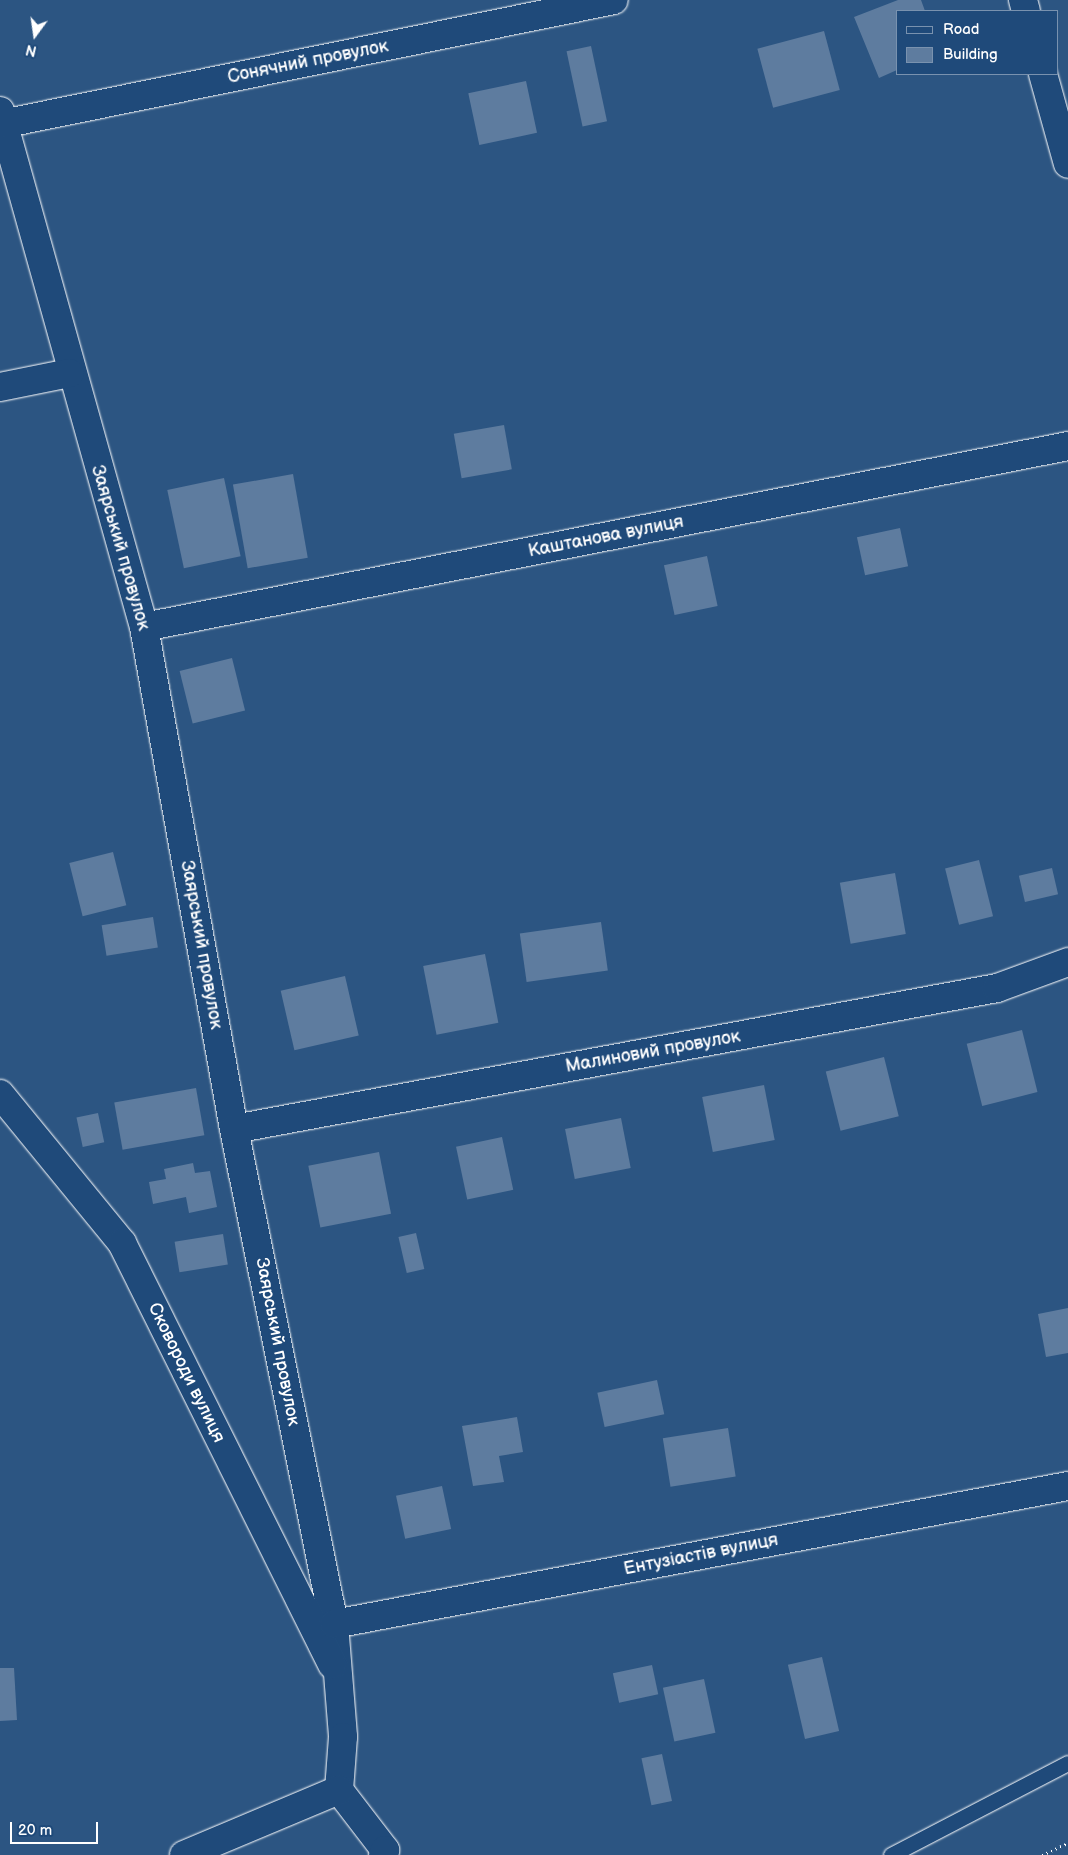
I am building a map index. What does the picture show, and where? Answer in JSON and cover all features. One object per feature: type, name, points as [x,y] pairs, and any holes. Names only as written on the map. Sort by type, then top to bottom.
[{"type":"street","name":"Сонячний провулок","points":[[1,118],[614,0]]},
{"type":"street","points":[[1043,75],[1068,164]]},
{"type":"street","name":"Заярський провулок","points":[[1,118],[70,373],[144,627],[234,1129],[334,1624],[343,1737],[339,1790]]},
{"type":"street","points":[[0,387],[70,373]]},
{"type":"street","name":"Каштанова вулиця","points":[[144,627],[1068,446]]},
{"type":"street","name":"Малиновий провулок","points":[[234,1129],[997,988],[1068,962]]},
{"type":"street","name":"Сковороди вулиця","points":[[0,1094],[122,1243],[337,1675]]},
{"type":"street","name":"Ентузіастів вулиця","points":[[334,1624],[1068,1486]]},
{"type":"street","points":[[184,1855],[339,1790],[385,1850],[383,1855]]},
{"type":"lane","points":[[891,1855],[1068,1763]]},
{"type":"path","points":[[1042,1855],[1068,1843]]},
{"type":"building","points":[[898,0],[921,0],[925,10],[896,10],[896,70],[879,78],[854,17]]},
{"type":"building","points":[[824,31],[840,90],[773,108],[757,49]]},
{"type":"building","points":[[591,46],[607,121],[583,127],[567,51]]},
{"type":"building","points":[[526,81],[537,133],[479,145],[468,93]]},
{"type":"building","points":[[504,425],[512,469],[462,478],[454,434]]},
{"type":"building","points":[[293,474],[308,558],[248,568],[233,485]]},
{"type":"building","points":[[224,478],[241,556],[184,568],[167,490]]},
{"type":"building","points":[[900,528],[908,566],[865,575],[857,537]]},
{"type":"building","points":[[707,556],[718,606],[675,615],[664,565]]},
{"type":"building","points":[[232,658],[245,710],[193,723],[180,671]]},
{"type":"building","points":[[113,852],[126,905],[83,916],[69,863]]},
{"type":"building","points":[[979,860],[993,916],[959,925],[945,868]]},
{"type":"building","points":[[1052,868],[1058,894],[1025,902],[1019,876]]},
{"type":"building","points":[[895,873],[906,934],[851,944],[840,883]]},
{"type":"building","points":[[153,917],[158,948],[106,956],[102,925]]},
{"type":"building","points":[[601,922],[608,971],[527,982],[520,933]]},
{"type":"building","points":[[485,954],[498,1023],[437,1035],[423,966]]},
{"type":"building","points":[[345,976],[359,1035],[294,1050],[281,991]]},
{"type":"building","points":[[1022,1030],[1037,1092],[982,1106],[967,1044]]},
{"type":"building","points":[[884,1057],[899,1116],[841,1131],[826,1072]]},
{"type":"building","points":[[764,1085],[775,1140],[713,1152],[702,1097]]},
{"type":"building","points":[[196,1088],[204,1135],[123,1150],[114,1102]]},
{"type":"building","points":[[98,1113],[104,1142],[83,1147],[76,1118]]},
{"type":"building","points":[[621,1118],[631,1168],[575,1179],[565,1129]]},
{"type":"building","points":[[502,1137],[513,1190],[467,1200],[456,1147]]},
{"type":"building","points":[[379,1152],[391,1214],[320,1228],[308,1166]]},
{"type":"building","points":[[193,1163],[195,1173],[210,1171],[217,1207],[189,1213],[186,1197],[153,1204],[149,1182],[166,1179],[164,1169]]},
{"type":"building","points":[[416,1233],[424,1269],[407,1273],[398,1237]]},
{"type":"building","points":[[223,1234],[228,1265],[179,1272],[175,1242]]},
{"type":"building","points":[[1068,1308],[1068,1353],[1046,1357],[1038,1314]]},
{"type":"building","points":[[657,1380],[664,1414],[605,1427],[597,1393]]},
{"type":"building","points":[[517,1417],[523,1452],[499,1456],[504,1482],[473,1486],[462,1426]]},
{"type":"building","points":[[728,1428],[736,1476],[670,1487],[663,1438]]},
{"type":"building","points":[[442,1486],[451,1529],[405,1539],[396,1496]]},
{"type":"building","points":[[822,1657],[839,1731],[805,1739],[788,1665]]},
{"type":"building","points":[[652,1665],[658,1694],[619,1703],[613,1673]]},
{"type":"building","points":[[0,1668],[14,1668],[17,1720],[0,1721]]},
{"type":"building","points":[[704,1679],[715,1733],[674,1742],[663,1688]]},
{"type":"building","points":[[662,1754],[672,1801],[651,1805],[641,1758]]}]
